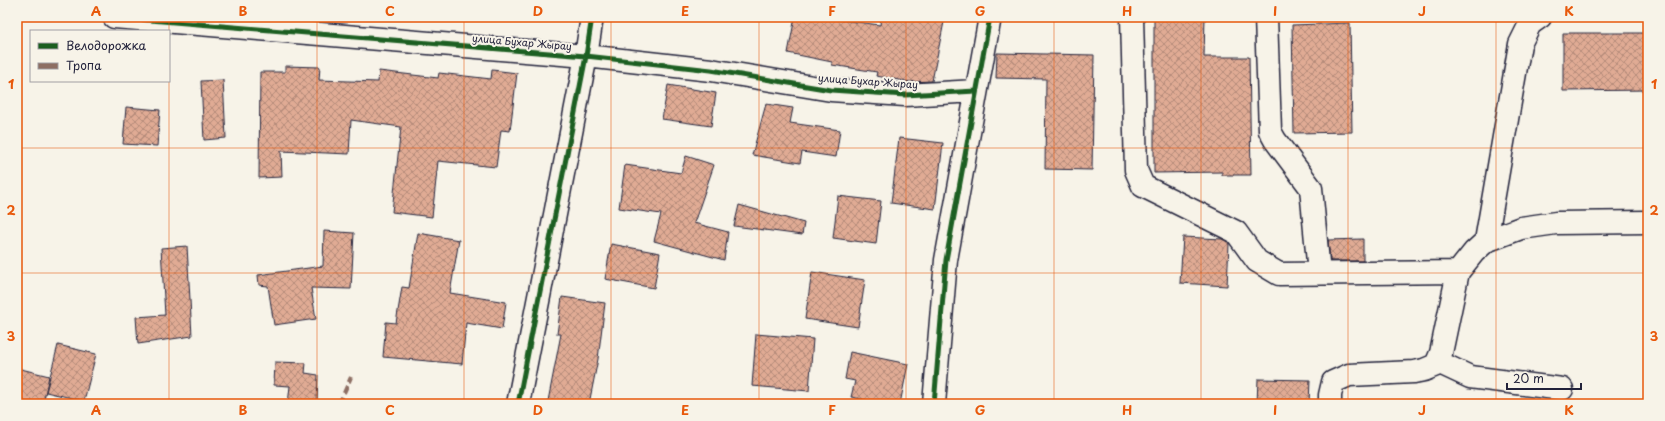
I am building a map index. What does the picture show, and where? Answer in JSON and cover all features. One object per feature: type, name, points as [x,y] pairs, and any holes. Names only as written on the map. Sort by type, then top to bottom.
[{"type":"street","name":"улица Бухар Жырау","points":[[114,17],[586,56],[711,70],[831,90],[905,95],[976,91]]},
{"type":"street","points":[[518,404],[586,56],[592,17]]},
{"type":"street","points":[[934,404],[946,260],[990,17]]},
{"type":"street","points":[[1132,17],[1136,170],[1143,186],[1236,232],[1257,261],[1279,274],[1458,272]]},
{"type":"street","points":[[1266,17],[1270,131],[1311,188],[1319,273]]},
{"type":"street","points":[[1486,241],[1520,44],[1530,24],[1540,17]]},
{"type":"street","points":[[1330,404],[1330,395],[1333,382],[1349,375],[1424,370],[1433,367],[1438,362],[1458,272],[1474,252],[1486,241],[1520,228],[1556,222],[1648,222]]},
{"type":"street","points":[[1438,362],[1470,377],[1562,389]]},
{"type":"building","points":[[795,17],[818,17],[880,25],[881,17],[945,17],[932,81],[911,82],[876,76],[877,72],[832,65],[832,62],[788,53]]},
{"type":"building","points":[[1154,17],[1205,17],[1204,57],[1249,57],[1251,175],[1222,175],[1222,172],[1154,173]]},
{"type":"building","points":[[1350,23],[1352,132],[1294,133],[1292,25]]},
{"type":"building","points":[[1563,33],[1648,33],[1648,90],[1563,91]]},
{"type":"building","points":[[997,53],[1094,55],[1092,170],[1045,169],[1046,79],[996,78]]},
{"type":"building","points":[[285,66],[320,67],[319,80],[378,82],[379,71],[438,78],[439,73],[491,79],[492,70],[517,73],[510,131],[501,130],[496,167],[438,161],[432,217],[392,212],[401,127],[351,120],[349,154],[281,151],[282,177],[259,178],[260,72],[285,72]]},
{"type":"building","points":[[223,80],[226,138],[204,140],[201,81]]},
{"type":"building","points":[[668,85],[716,93],[711,126],[662,119]]},
{"type":"building","points":[[766,104],[793,108],[790,123],[840,130],[836,157],[802,152],[800,163],[752,155]]},
{"type":"building","points":[[126,107],[160,110],[157,146],[123,144]]},
{"type":"building","points":[[899,138],[943,143],[935,209],[891,203]]},
{"type":"building","points":[[686,156],[714,165],[694,223],[728,232],[724,260],[654,241],[661,214],[619,208],[625,165],[681,173]]},
{"type":"building","points":[[838,196],[881,201],[876,244],[833,238]]},
{"type":"building","points":[[739,205],[804,223],[802,235],[734,226]]},
{"type":"building","points":[[324,231],[354,233],[351,289],[311,288],[316,319],[274,325],[268,286],[259,285],[258,275],[323,266]]},
{"type":"building","points":[[418,233],[459,240],[450,293],[506,302],[502,329],[466,323],[462,364],[383,357],[386,322],[396,323],[402,287],[409,288]]},
{"type":"building","points":[[1183,237],[1222,239],[1228,242],[1227,286],[1180,283]]},
{"type":"building","points":[[1363,239],[1363,261],[1330,261],[1328,240]]},
{"type":"building","points":[[611,244],[660,253],[654,288],[605,279]]},
{"type":"building","points":[[187,246],[192,336],[138,344],[136,317],[165,315],[161,248]]},
{"type":"building","points":[[812,272],[865,280],[858,327],[805,319]]},
{"type":"building","points":[[562,297],[605,303],[598,359],[589,404],[562,404],[548,401],[561,334],[557,334]]},
{"type":"building","points":[[756,334],[813,339],[809,391],[752,386]]},
{"type":"building","points":[[58,345],[96,354],[84,401],[46,392]]},
{"type":"building","points":[[850,352],[908,364],[900,404],[885,404],[851,397],[855,381],[845,379]]},
{"type":"building","points":[[275,362],[306,363],[305,373],[318,375],[317,404],[288,404],[290,386],[274,385]]},
{"type":"building","points":[[17,368],[49,376],[43,404],[17,404]]},
{"type":"building","points":[[1258,379],[1310,380],[1309,404],[1257,404]]},
{"type":"marked path","points":[[339,404],[351,377]]},
{"type":"cycle path","points":[[114,17],[586,56],[711,70],[831,90],[905,95],[976,91]]},
{"type":"cycle path","points":[[518,404],[586,56],[592,17]]},
{"type":"cycle path","points":[[934,404],[946,260],[990,17]]}]
